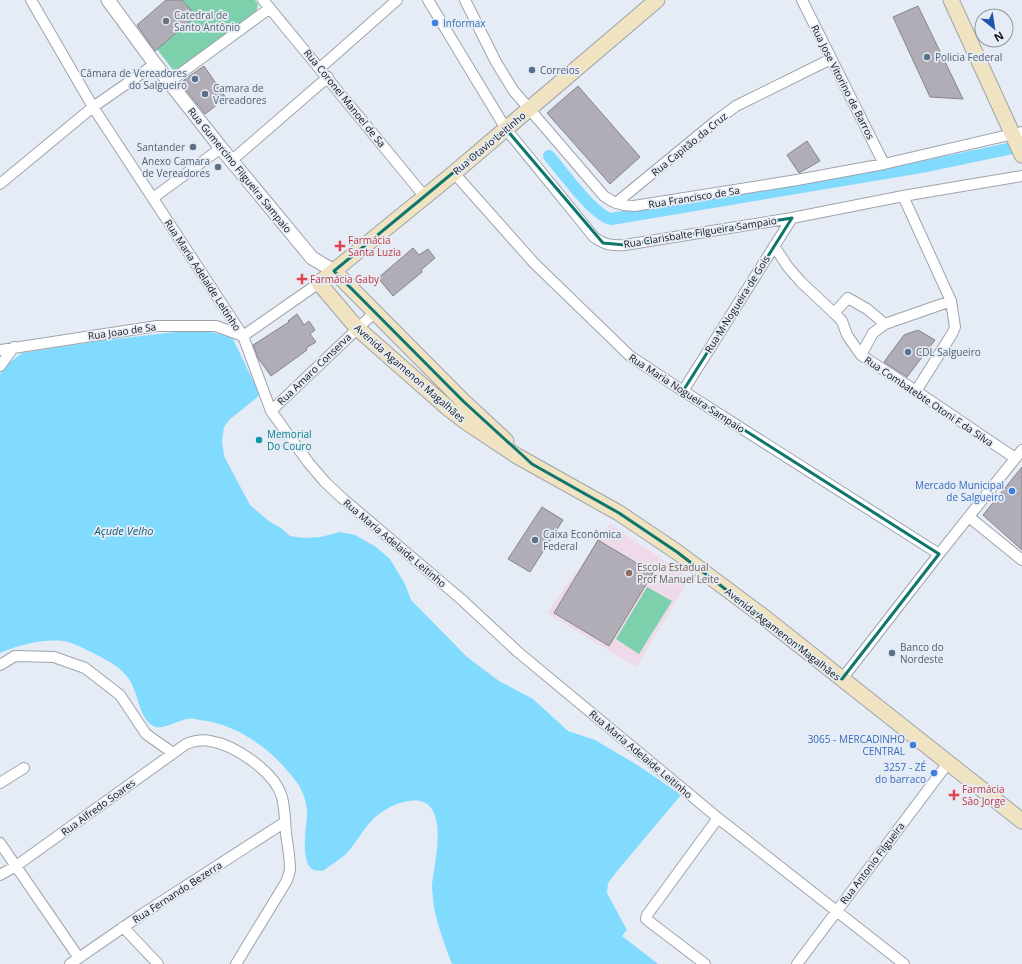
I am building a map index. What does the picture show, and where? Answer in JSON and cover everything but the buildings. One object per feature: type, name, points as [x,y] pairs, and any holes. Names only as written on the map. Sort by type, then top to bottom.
[{"type":"main road","name":"Rua Otavio Leitinho","points":[[319,283],[506,129],[644,5],[657,0]]},
{"type":"main road","points":[[951,0],[1018,141]]},
{"type":"main road","name":"Avenida Agamenon Magalhães","points":[[334,270],[463,401],[532,464]]},
{"type":"main road","name":"Avenida Agamenon Magalhães","points":[[319,283],[357,328],[449,409],[484,434],[532,464],[619,513],[677,552],[760,614],[1022,821]]},
{"type":"main road","points":[[393,360],[406,344]]},
{"type":"main road","points":[[429,392],[442,380]]},
{"type":"street","name":"Rua Maria Adelaide Leitinho","points":[[31,0],[93,107],[243,336],[270,411],[320,477],[342,498],[461,599],[518,652],[718,818],[904,964]]},
{"type":"street","name":"Rua Gumercino Filgueira Sampaio","points":[[108,0],[155,64],[221,148],[312,258],[334,270]]},
{"type":"street","points":[[320,68],[397,0]]},
{"type":"street","name":"Rua Clarisbalte Filgueira Sampaio","points":[[428,0],[506,129],[594,237],[611,246],[792,218],[903,196],[1022,176]]},
{"type":"street","name":"Rua Francisco de Sa","points":[[465,0],[499,67],[513,90],[604,196],[616,203],[626,206],[634,206],[797,180],[1018,141]]},
{"type":"street","name":"Rua Jose Vitorino de Barros","points":[[802,0],[884,164]]},
{"type":"street","points":[[169,82],[267,4]]},
{"type":"street","name":"Rua Coronel Manoel de Sa","points":[[267,4],[425,197]]},
{"type":"street","name":"Rua Capitão da Cruz","points":[[616,203],[736,106],[831,59]]},
{"type":"street","points":[[0,184],[93,107],[155,64]]},
{"type":"street","points":[[232,161],[328,77]]},
{"type":"street","points":[[153,198],[221,148]]},
{"type":"street","name":"Rua Maria Nogueira Sampaio","points":[[454,173],[534,263],[630,356],[939,554]]},
{"type":"street","points":[[903,196],[951,301],[955,327],[916,391]]},
{"type":"street","name":"Rua M Nogueira de Gois","points":[[683,391],[792,218]]},
{"type":"street","name":"Rua Combatebte Otoni F da Silva","points":[[774,246],[788,267],[801,282],[842,321],[847,335],[861,355],[1015,458]]},
{"type":"street","name":"Rua Gumercino Filgueira Sampaio","points":[[312,258],[319,283]]},
{"type":"street","points":[[243,336],[319,283]]},
{"type":"street","points":[[834,313],[848,298],[867,309],[885,324]]},
{"type":"street","points":[[861,355],[873,333],[885,324],[951,301]]},
{"type":"street","name":"Rua Amaro Conserva","points":[[270,411],[375,312]]},
{"type":"street","name":"Rua Joao de Sa","points":[[0,350],[157,326],[216,326],[243,336]]},
{"type":"street","points":[[0,366],[14,347]]},
{"type":"street","points":[[842,679],[1022,450]]},
{"type":"street","points":[[969,517],[1022,560]]},
{"type":"street","points":[[0,665],[15,656],[54,657],[85,668],[120,695],[146,734],[173,753]]},
{"type":"street","name":"Rua Alfredo Soares","points":[[0,875],[16,866],[186,744],[196,740],[224,744],[242,754],[262,769],[276,785],[282,797],[285,822]]},
{"type":"street","name":"Rua Antonio Filgueira","points":[[797,964],[948,763]]},
{"type":"street","points":[[0,783],[24,768]]},
{"type":"street","points":[[706,964],[646,919],[647,915],[718,818]]},
{"type":"street","points":[[236,964],[286,882],[290,871],[285,822]]},
{"type":"street","name":"Rua Fernando Bezerra","points":[[70,964],[123,927],[285,822]]},
{"type":"street","points":[[0,843],[79,958]]},
{"type":"street","points":[[123,927],[158,964]]},
{"type":"highlighted area","points":[[506,129],[603,243],[625,245],[792,218],[683,391],[939,554],[842,679],[677,552],[619,513],[532,464],[463,401],[334,271]]},
{"type":"shaded area","points":[[610,524],[690,578],[636,667],[547,613]]},
{"type":"green space","points":[[182,0],[255,0],[258,4],[256,13],[176,74],[157,49],[196,16]]},
{"type":"green space","points":[[647,587],[672,601],[639,654],[616,639]]},
{"type":"water","name":"Açude Velho","points":[[206,331],[232,337],[260,395],[229,420],[224,427],[222,441],[224,456],[250,505],[290,536],[304,538],[321,537],[340,532],[355,535],[376,547],[390,559],[405,584],[411,600],[467,657],[499,681],[533,699],[568,731],[595,740],[639,766],[681,795],[608,883],[607,893],[627,930],[622,936],[658,964],[452,964],[443,940],[434,908],[432,885],[438,838],[434,814],[429,806],[420,801],[411,801],[402,802],[389,808],[370,822],[342,857],[323,871],[314,870],[309,866],[305,852],[307,809],[302,790],[289,772],[255,742],[229,727],[195,719],[184,720],[161,727],[153,726],[145,717],[132,684],[123,672],[105,659],[71,643],[52,640],[43,641],[15,647],[0,653],[0,374],[8,364],[22,353],[99,341],[175,332]]},
{"type":"waterway","points":[[549,156],[587,201],[596,210],[611,219],[927,166],[1022,146]]},
{"type":"place","name":"Catedral de Santo Antônio","points":[[166,21]]},
{"type":"place","name":"Informax","points":[[435,23]]},
{"type":"place","name":"Policia Federal","points":[[927,57]]},
{"type":"place","name":"Correios","points":[[532,70]]},
{"type":"place","name":"Câmara de Vereadores do Salgueiro","points":[[195,79]]},
{"type":"place","name":"Camara de Vereadores","points":[[205,94]]},
{"type":"place","name":"Santander","points":[[193,147]]},
{"type":"place","name":"Anexo Camara de Vereadores","points":[[218,167]]},
{"type":"place","name":"Farmácia Santa Luzia","points":[[340,246]]},
{"type":"place","name":"Farmácia Gaby","points":[[302,279]]},
{"type":"place","name":"CDL Salgueiro","points":[[908,352]]},
{"type":"place","name":"Memorial Do Couro","points":[[259,440]]},
{"type":"place","name":"Mercado Municipal de Salgueiro","points":[[1012,491]]},
{"type":"place","name":"Caixa Econômica Federal","points":[[535,540]]},
{"type":"place","name":"Escola Estadual Prof Manuel Leite","points":[[629,573]]},
{"type":"place","name":"Banco do Nordeste","points":[[892,653]]},
{"type":"place","name":"3065 - MERCADINHO CENTRAL","points":[[913,745]]},
{"type":"place","name":"3257 - ZÉ do barraco","points":[[934,773]]},
{"type":"place","name":"Farmácia São Jorge","points":[[954,795]]}]
